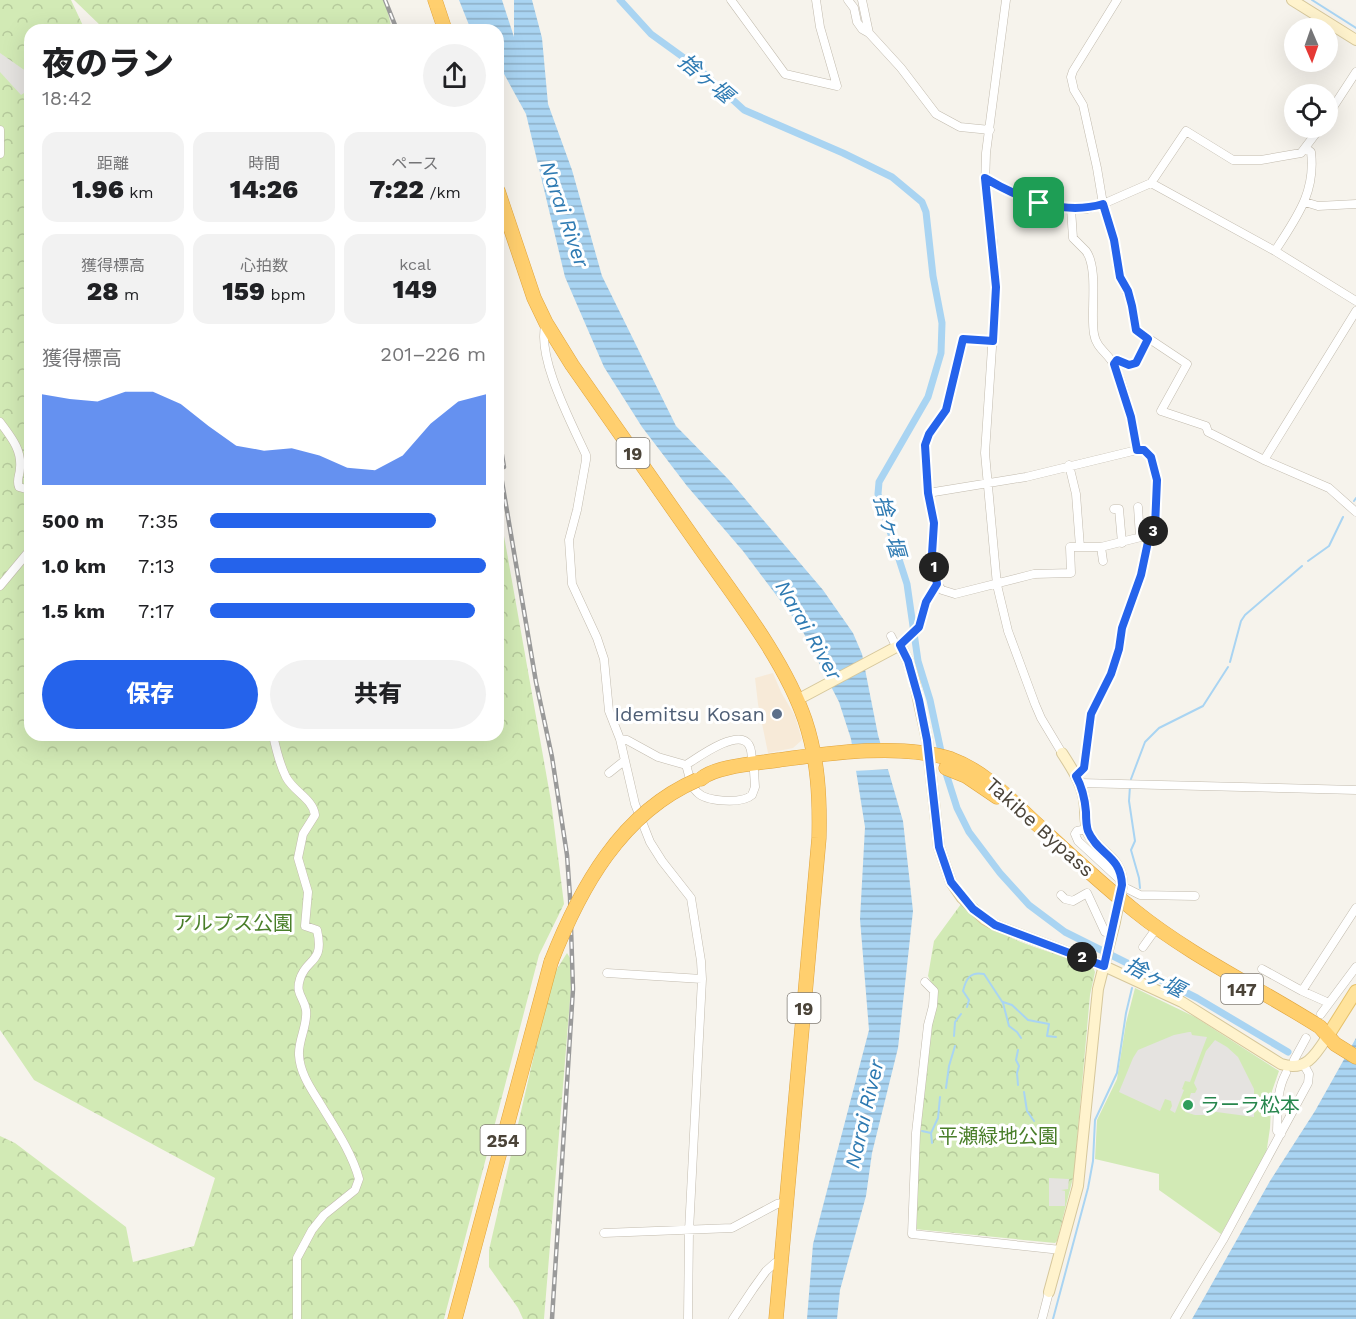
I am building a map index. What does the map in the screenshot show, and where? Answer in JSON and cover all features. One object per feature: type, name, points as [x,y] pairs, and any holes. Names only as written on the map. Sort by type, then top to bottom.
[{"type":"highway","points":[[435,0],[443,24]]},
{"type":"highway","name":"19","points":[[504,209],[526,276],[546,323],[572,365],[778,663],[797,700],[821,760],[819,837],[776,1319]]},
{"type":"highway","name":"Takibe Bypass","points":[[821,760],[927,758],[972,769],[992,783],[1059,845],[1126,890],[1173,938],[1320,1028],[1332,1041]]},
{"type":"highway","name":"254","points":[[455,1319],[551,962],[568,922],[585,891],[618,841],[650,807],[680,788],[714,772],[821,760]]},
{"type":"highway","name":"Takibe Bypass","points":[[952,765],[1002,801],[1053,849],[1169,945],[1356,1057]]},
{"type":"main road","points":[[1332,1041],[1356,991]]},
{"type":"street","points":[[731,0],[786,74],[837,86],[820,27],[816,0]]},
{"type":"street","points":[[848,0],[854,8],[857,22],[862,29],[869,33],[902,68],[936,114],[960,126],[990,130]]},
{"type":"street","points":[[862,0],[869,33]]},
{"type":"street","points":[[1006,0],[986,153],[985,178],[996,287],[985,453],[997,585],[1008,631],[1038,711],[1078,779],[1084,799],[1087,829],[1093,840],[1120,868],[1126,890],[1112,933],[1096,1006],[1080,1178],[1042,1319]]},
{"type":"street","points":[[1117,0],[1071,77],[1074,90],[1083,105],[1103,204],[1114,240],[1120,277],[1128,291],[1136,330],[1187,364],[1161,411],[1206,426],[1208,432],[1264,460],[1329,488],[1356,513]]},
{"type":"street","points":[[1292,0],[1356,40]]},
{"type":"street","points":[[1338,100],[1356,72]]},
{"type":"street","points":[[0,130],[0,154]]},
{"type":"street","points":[[985,178],[1003,189],[1039,203],[1071,209],[1087,208],[1103,204],[1151,183],[1186,131],[1233,160],[1261,160],[1301,153],[1313,138]]},
{"type":"street","points":[[1275,251],[1305,202],[1313,167],[1311,152],[1306,148]]},
{"type":"street","points":[[1151,183],[1275,251],[1356,301]]},
{"type":"street","points":[[1305,202],[1318,206],[1356,204]]},
{"type":"street","points":[[1071,209],[1073,238],[1087,253],[1090,260],[1094,296],[1094,335],[1097,344],[1114,364],[1131,417],[1137,450]]},
{"type":"street","points":[[1264,460],[1356,311]]},
{"type":"street","points":[[546,323],[543,336],[545,351],[559,394],[586,455],[586,466],[569,540],[570,575],[577,599],[597,638],[604,659],[608,678],[609,711],[620,738],[635,804],[650,842],[691,898],[701,961],[689,1231],[688,1319]]},
{"type":"street","points":[[993,341],[963,339],[946,410],[929,434],[925,445],[928,493],[934,523],[932,554],[937,584],[942,590],[955,594],[1046,572],[1071,573],[1070,547],[1101,547],[1140,537],[1149,537]]},
{"type":"street","points":[[1114,364],[1117,360],[1129,365],[1136,363],[1148,339]]},
{"type":"street","points":[[0,422],[16,443],[20,455],[17,483],[19,487],[24,488]]},
{"type":"street","points":[[928,493],[1026,477],[1137,450],[1149,453],[1157,480],[1155,527],[1149,537],[1141,575],[1122,628],[1117,657],[1091,714],[1084,768],[1078,779]]},
{"type":"street","points":[[1070,465],[1076,494],[1080,547]]},
{"type":"street","points":[[1138,507],[1140,537]]},
{"type":"street","points":[[1114,509],[1119,508],[1122,543]]},
{"type":"street","points":[[1101,547],[1103,561]]},
{"type":"street","points":[[0,586],[24,557]]},
{"type":"street","points":[[797,700],[896,647],[919,627],[926,602],[937,584]]},
{"type":"street","points":[[891,636],[896,647],[908,661],[914,681],[939,847],[951,882],[962,898],[984,919],[995,925],[1105,963],[1182,1002],[1281,1064],[1296,1066],[1299,1062],[1313,1058],[1332,1041]]},
{"type":"street","points":[[620,738],[664,760],[686,765],[727,741],[745,740],[749,746],[753,768],[755,787],[752,795],[740,801],[703,797],[694,789],[686,765]]},
{"type":"street","points":[[275,741],[286,777],[299,794],[312,804],[315,815],[303,834],[298,858],[308,892],[304,926],[317,930],[319,949],[316,958],[302,973],[299,980],[298,990],[306,1009],[298,1054],[306,1080],[338,1131],[359,1179],[355,1190],[324,1215],[312,1230],[297,1258],[297,1319]]},
{"type":"street","points":[[609,773],[624,761]]},
{"type":"street","points":[[1078,779],[1356,790]]},
{"type":"street","points":[[1126,890],[1195,896]]},
{"type":"street","points":[[1061,895],[1073,901],[1087,893],[1105,932],[1112,933]]},
{"type":"street","points":[[1302,991],[1356,908]]},
{"type":"street","points":[[1143,947],[1153,933]]},
{"type":"street","points":[[1321,1014],[1356,967]]},
{"type":"street","points":[[1262,969],[1329,1003]]},
{"type":"street","points":[[607,973],[702,979]]},
{"type":"street","points":[[925,982],[934,991],[934,998],[928,1025],[916,1132],[912,1234],[1061,1250]]},
{"type":"street","points":[[1299,1062],[1306,1038]]},
{"type":"street","points":[[1175,1319],[1223,1240],[1309,1081],[1309,1074],[1299,1062]]},
{"type":"street","points":[[1281,1134],[1277,1131],[1278,1097],[1280,1084],[1286,1073]]},
{"type":"street","points":[[604,1233],[732,1228],[777,1204],[787,1202]]},
{"type":"street","points":[[733,1319],[766,1271],[775,1263],[782,1264]]},
{"type":"shaded area","points":[[0,53],[24,70],[24,93],[21,95],[0,72]]},
{"type":"shaded area","name":"Idemitsu Kosan","points":[[773,673],[795,716],[802,740],[793,748],[768,753],[755,678]]},
{"type":"shaded area","points":[[1191,1032],[1192,1035],[1207,1037],[1190,1082],[1185,1081],[1175,1113],[1170,1110],[1171,1101],[1165,1099],[1160,1111],[1119,1092],[1138,1050],[1174,1035]]},
{"type":"shaded area","points":[[1215,1040],[1238,1057],[1254,1089],[1254,1117],[1209,1111],[1208,1115],[1185,1112],[1191,1093],[1195,1093],[1197,1089],[1194,1083],[1206,1051]]},
{"type":"shaded area","points":[[1049,1178],[1069,1179],[1068,1189],[1061,1190],[1065,1191],[1065,1206],[1049,1206]]},
{"type":"green space","name":"アルプス公園","points":[[0,0],[71,0],[82,24],[24,24],[24,741],[504,741],[504,536],[551,801],[564,904],[539,955],[444,1319],[0,1319],[0,1136],[15,1143],[126,1227],[133,1262],[194,1246],[215,1178],[34,1080],[0,1030]]},
{"type":"green space","points":[[74,0],[383,0],[391,24],[99,24]]},
{"type":"green space","name":"平瀬緑地公園","points":[[961,904],[990,927],[1023,943],[1093,967],[1095,972],[1090,995],[1074,1174],[1055,1243],[914,1229],[918,1140],[930,1024],[937,1003],[935,989],[928,976],[934,941]]},
{"type":"green space","points":[[567,953],[573,963],[544,1319],[523,1319],[518,1308],[489,1267],[489,1250],[552,977]]},
{"type":"green space","name":"ラーラ松本","points":[[1135,988],[1195,1017],[1279,1071],[1272,1091],[1266,1155],[1221,1234],[1159,1190],[1159,1174],[1095,1159],[1097,1120],[1117,1079],[1126,1023]]},
{"type":"water","name":"Narai River","points":[[459,0],[502,0],[514,37],[514,0],[532,0],[542,38],[548,104],[572,170],[602,276],[676,426],[729,480],[823,590],[853,633],[862,654],[878,735],[903,821],[913,911],[898,1048],[872,1153],[866,1196],[840,1290],[837,1319],[807,1319],[813,1244],[869,1030],[860,919],[865,827],[851,739],[839,702],[801,628],[743,551],[687,486],[642,427],[604,367],[565,277],[526,114],[504,74],[504,24],[469,24]]},
{"type":"water","points":[[1356,1038],[1356,1319],[1192,1319],[1270,1181],[1315,1111]]},
{"type":"pier","points":[[884,743],[891,769],[853,771],[849,746]]},
{"type":"waterway","name":"捨ヶ堰","points":[[620,0],[651,34],[698,68],[744,110],[892,177],[922,202],[926,212],[933,276],[942,323],[941,353],[928,397],[879,482],[878,494],[907,584],[918,661],[930,700],[942,756]]},
{"type":"waterway","points":[[1312,0],[1356,28]]},
{"type":"waterway","points":[[1308,561],[1329,546],[1343,517]]},
{"type":"waterway","points":[[1230,662],[1241,621],[1245,615],[1302,566]]},
{"type":"waterway","points":[[1131,779],[1145,742],[1159,728],[1203,706],[1228,667]]},
{"type":"waterway","name":"捨ヶ堰","points":[[944,767],[957,808],[969,832],[1000,873],[1029,905],[1065,932],[1197,998],[1288,1052]]},
{"type":"waterway","points":[[1130,786],[1129,801],[1135,841],[1131,850],[1140,888]]},
{"type":"waterway","points":[[967,1007],[969,1000],[963,991],[967,980],[972,975],[984,974],[1003,1003],[1009,1026],[1021,1038]]},
{"type":"waterway","points":[[1053,1319],[1088,1188],[1093,1161],[1095,1120],[1117,1073],[1132,988]]},
{"type":"waterway","points":[[1003,1002],[1012,1005],[1028,1020],[1049,1024],[1047,1036],[1056,1037]]},
{"type":"waterway","points":[[954,1036],[955,1022],[961,1014]]},
{"type":"waterway","points":[[946,1088],[955,1046]]},
{"type":"waterway","points":[[1018,1050],[1016,1060],[1019,1066],[1018,1085]]},
{"type":"waterway","points":[[1024,1092],[1027,1111],[1034,1121]]},
{"type":"waterway","points":[[922,1131],[931,1133],[938,1118],[940,1097]]},
{"type":"waterway","points":[[931,1133],[932,1143]]},
{"type":"railway","points":[[385,0],[395,24]]},
{"type":"railway","points":[[504,493],[536,682],[552,757],[567,855],[570,897],[573,989],[552,1319]]},
{"type":"place","name":"Idemitsu Kosan","points":[[777,714]]},
{"type":"place","name":"ラーラ松本","points":[[1188,1105]]},
{"type":"route","points":[[985,178],[1003,189],[1039,203],[1071,209],[1103,204],[1114,240],[1120,277],[1128,291],[1132,306],[1136,330],[1148,339],[1136,363],[1129,365],[1117,360],[1114,364],[1131,417],[1137,450],[1149,453],[1157,480],[1155,527],[1149,537],[1141,575],[1122,628],[1119,649],[1111,674],[1091,714],[1084,768],[1076,776],[1084,799],[1087,829],[1093,840],[1120,868],[1122,876],[1104,966],[1012,933],[984,919],[962,898],[951,882],[944,865],[936,831],[927,740],[919,700],[908,661],[900,645],[919,627],[926,602],[937,584],[932,554],[934,523],[928,493],[925,445],[929,434],[946,410],[963,339],[993,341],[996,287],[985,178]]}]
